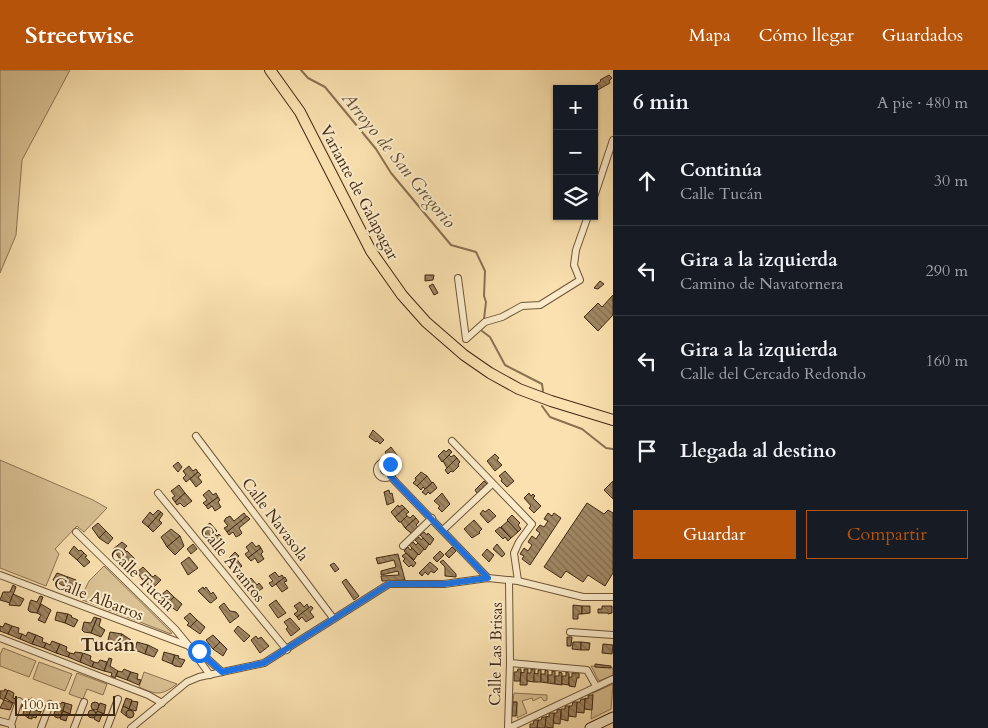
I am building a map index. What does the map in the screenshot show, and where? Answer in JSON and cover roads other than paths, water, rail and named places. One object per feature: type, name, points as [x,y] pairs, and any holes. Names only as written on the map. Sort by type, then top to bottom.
[{"type":"main road","name":"Variante de Galapagar","points":[[270,70],[300,112],[371,251],[402,295],[426,322],[464,355],[490,373],[519,389],[613,420]]},
{"type":"main road","points":[[590,728],[613,717]]},
{"type":"street","points":[[598,184],[613,140]]},
{"type":"street","points":[[458,278],[466,339],[485,322],[502,317],[522,306],[540,305],[580,280],[574,265],[576,250],[587,220]]},
{"type":"street","name":"Calle Navasola","points":[[196,436],[333,618]]},
{"type":"street","points":[[452,440],[532,524],[519,542],[514,553],[518,581]]},
{"type":"street","points":[[390,476],[488,578]]},
{"type":"street","points":[[443,530],[492,484]]},
{"type":"street","name":"Calle Avantos","points":[[158,493],[287,650]]},
{"type":"street","points":[[404,546],[432,518]]},
{"type":"street","name":"Calle Tucán","points":[[76,532],[175,629],[210,675]]},
{"type":"street","name":"Calle Albatros","points":[[0,575],[189,646]]},
{"type":"street","points":[[131,728],[187,682],[199,676],[264,663],[389,584],[444,584],[488,578],[518,581],[583,597],[613,597]]},
{"type":"street","name":"Calle Las Brisas","points":[[508,728],[510,663],[509,580]]},
{"type":"street","points":[[570,632],[613,636]]},
{"type":"street","points":[[0,639],[148,695],[162,703]]},
{"type":"street","name":"Calle Tucán","points":[[189,646],[199,651],[222,672]]},
{"type":"street","points":[[510,663],[587,670],[596,686]]},
{"type":"street","points":[[508,728],[613,679]]},
{"type":"street","points":[[107,728],[118,699]]},
{"type":"street","points":[[0,720],[12,726],[19,701]]},
{"type":"street","points":[[74,728],[84,702]]},
{"type":"street","points":[[41,728],[50,704]]},
{"type":"waterway","name":"Arroyo de San Gregorio","points":[[301,70],[308,78],[325,87],[376,149],[391,173],[451,245],[476,252],[485,271],[484,296],[486,302],[484,319]]},
{"type":"waterway","name":"Arroyo de San Gregorio","points":[[482,331],[490,337],[505,365],[542,384],[543,391]]},
{"type":"waterway","name":"Arroyo de San Gregorio","points":[[542,406],[550,417],[582,429],[606,448],[613,449]]},
{"type":"district","name":"Tucán","points":[[108,644]]}]
